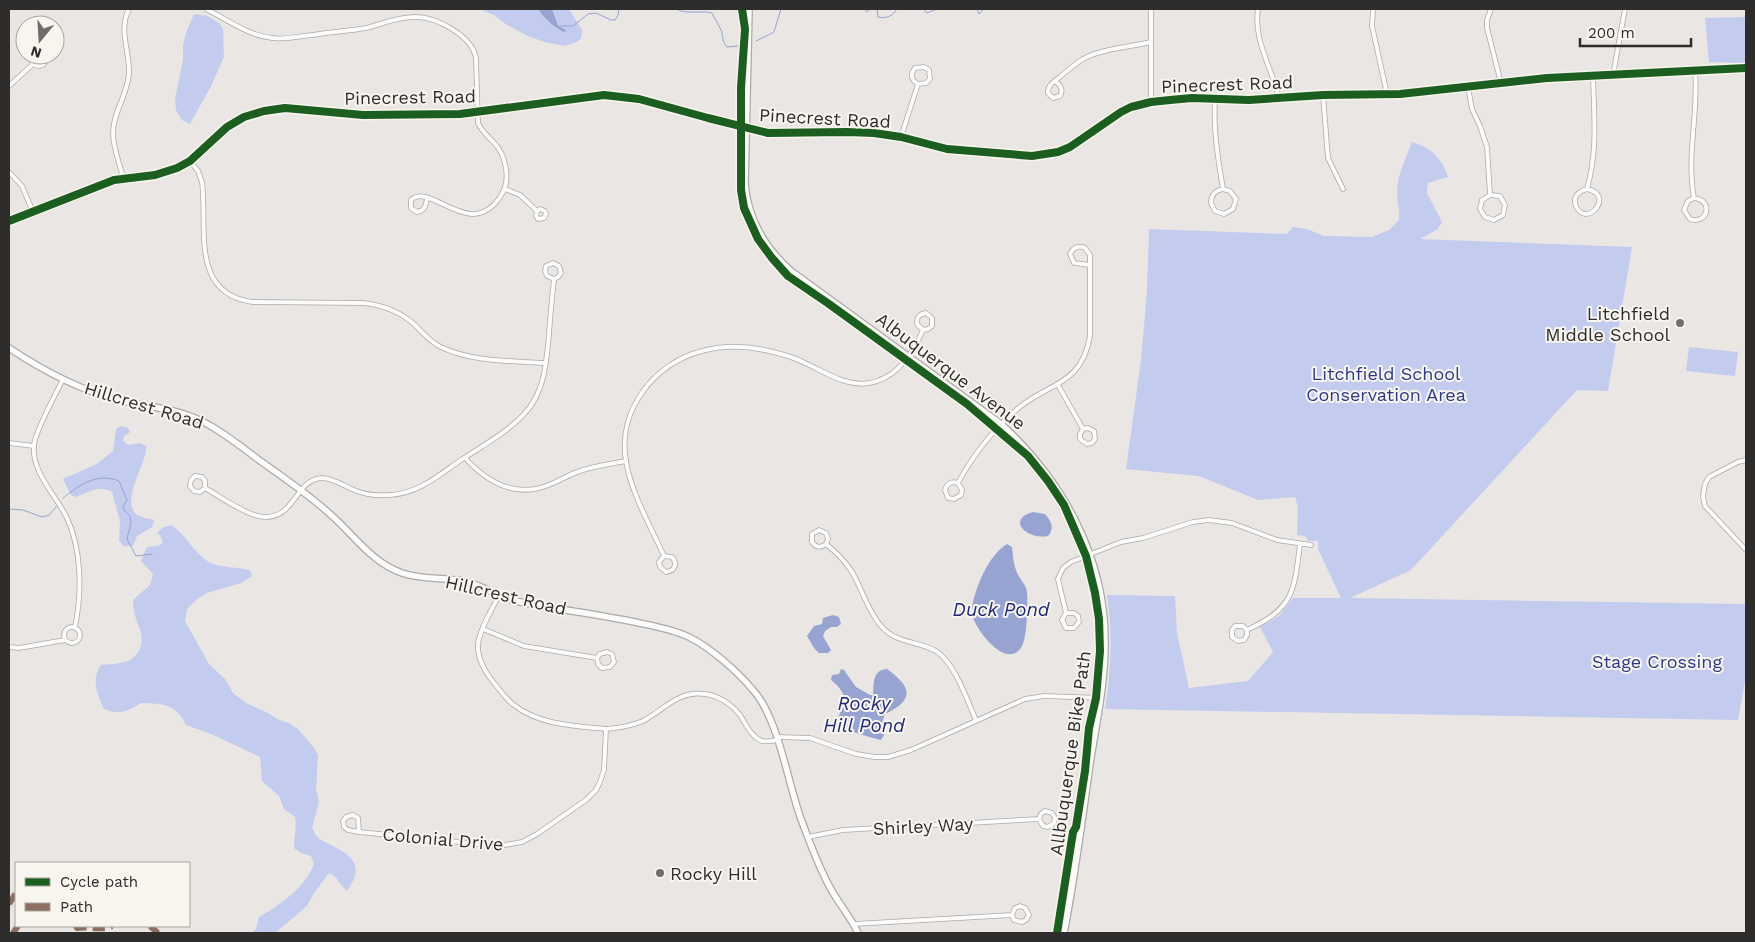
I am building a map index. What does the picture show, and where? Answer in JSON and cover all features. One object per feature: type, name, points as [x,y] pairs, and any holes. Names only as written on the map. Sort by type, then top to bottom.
[{"type":"street","points":[[123,178],[113,132],[128,83],[129,70],[124,26],[129,9]]},
{"type":"street","points":[[206,9],[250,32],[272,39],[363,28],[401,18],[420,17],[432,20],[461,36],[474,49],[476,58],[477,113],[480,128],[497,144],[504,160],[507,172],[505,189],[498,201],[490,207],[472,214],[454,211],[437,201],[427,198],[418,196],[413,198],[410,203],[411,208],[417,212],[422,210],[425,207],[427,198]]},
{"type":"street","name":"Albuquerque Avenue","points":[[749,9],[745,177],[747,201],[757,228],[766,244],[791,271],[1001,424],[1022,443],[1047,472],[1074,516],[1090,554],[1100,591],[1105,625],[1105,646],[1100,698],[1072,891],[1064,933]]},
{"type":"street","points":[[1150,9],[1151,102]]},
{"type":"street","points":[[1258,9],[1256,27],[1279,98]]},
{"type":"street","points":[[1373,9],[1372,26],[1387,94]]},
{"type":"street","points":[[1491,9],[1487,20],[1487,28],[1501,82]]},
{"type":"street","points":[[1613,75],[1625,9]]},
{"type":"street","points":[[1056,81],[1062,91],[1058,97],[1054,98],[1048,93],[1048,89],[1056,81],[1078,63],[1089,56],[1151,42]]},
{"type":"street","points":[[9,86],[32,65]]},
{"type":"street","points":[[924,66],[929,70],[930,79],[926,83],[918,84],[913,80],[912,74],[915,68],[924,66]]},
{"type":"street","name":"Pinecrest Road","points":[[9,221],[123,178],[167,172],[177,168],[190,161],[219,132],[235,122],[254,113],[274,109],[296,108],[363,115],[444,115],[477,113],[604,95],[622,96],[638,98],[745,128],[779,133],[847,132],[901,137],[948,149],[1026,156],[1058,152],[1121,112],[1151,102],[1192,98],[1249,100],[1322,95],[1387,94],[1547,78],[1746,68]]},
{"type":"street","points":[[1694,198],[1690,159],[1696,97],[1695,70]]},
{"type":"street","points":[[1587,189],[1595,150],[1593,76]]},
{"type":"street","points":[[901,137],[918,84]]},
{"type":"street","points":[[1468,87],[1472,109],[1487,147],[1490,195]]},
{"type":"street","points":[[1322,95],[1328,158],[1343,189]]},
{"type":"street","points":[[1215,99],[1216,148],[1223,189]]},
{"type":"street","points":[[190,161],[198,171],[202,182],[206,263],[212,278],[230,295],[253,302],[363,302],[378,305],[406,318],[431,341],[456,354],[546,363]]},
{"type":"street","points":[[9,172],[22,186],[33,212]]},
{"type":"street","points":[[505,189],[520,196],[537,211]]},
{"type":"street","points":[[1223,189],[1233,193],[1236,199],[1233,209],[1224,214],[1216,210],[1212,203],[1212,197],[1215,192],[1223,189]]},
{"type":"street","points":[[1587,189],[1594,192],[1599,202],[1593,212],[1586,214],[1576,207],[1575,199],[1579,192],[1587,189]]},
{"type":"street","points":[[1490,195],[1500,196],[1506,205],[1503,215],[1494,220],[1485,217],[1480,209],[1482,200],[1490,195]]},
{"type":"street","points":[[1694,198],[1702,200],[1707,210],[1704,217],[1697,220],[1690,219],[1684,210],[1686,203],[1694,198]]},
{"type":"street","points":[[958,483],[967,466],[1001,424],[1026,402],[1058,384],[1076,370],[1082,362],[1088,345],[1090,266],[1090,255],[1082,246],[1074,248],[1070,254],[1072,261],[1077,265],[1090,266]]},
{"type":"street","points":[[548,264],[558,264],[561,270],[560,275],[554,279],[547,276],[545,271],[548,264]]},
{"type":"street","points":[[205,488],[250,513],[266,517],[281,514],[302,490],[316,479],[327,478],[358,492],[388,496],[402,494],[426,484],[515,423],[533,403],[540,390],[546,363],[554,279]]},
{"type":"street","points":[[926,313],[930,316],[933,323],[930,328],[923,330],[918,327],[916,321],[918,316],[926,313]]},
{"type":"street","points":[[664,556],[633,487],[626,461],[625,441],[631,412],[638,397],[662,370],[675,361],[689,355],[704,350],[730,347],[763,350],[796,359],[847,382],[862,384],[885,378],[898,368],[908,356],[923,330]]},
{"type":"street","name":"Hillcrest Road","points":[[9,348],[43,370],[100,395],[124,402],[178,412],[199,419],[302,490],[335,518],[376,560],[385,566],[412,576],[470,582],[515,601],[644,624],[691,638],[720,659],[754,690],[768,714],[797,808],[808,836],[832,891],[858,933]]},
{"type":"street","points":[[63,379],[37,435],[34,446],[38,466],[64,512],[75,539],[79,592],[75,627]]},
{"type":"street","points":[[1058,384],[1083,429]]},
{"type":"street","points":[[1088,428],[1094,431],[1095,438],[1092,442],[1087,444],[1080,439],[1083,429],[1088,428]]},
{"type":"street","points":[[9,443],[34,446]]},
{"type":"street","points":[[465,458],[481,474],[494,483],[509,488],[524,489],[545,487],[579,471],[626,461]]},
{"type":"street","points":[[1746,460],[1738,462],[1709,477],[1705,484],[1703,496],[1707,509],[1746,550]]},
{"type":"street","points":[[195,476],[200,476],[205,481],[205,488],[200,492],[194,491],[190,488],[190,482],[195,476]]},
{"type":"street","points":[[952,482],[958,483],[962,490],[961,495],[957,499],[951,499],[945,493],[946,487],[952,482]]},
{"type":"street","points":[[1066,613],[1059,588],[1058,575],[1068,563],[1117,543],[1144,538],[1185,523],[1209,520],[1232,523],[1277,540],[1311,545]]},
{"type":"street","points":[[822,530],[826,533],[828,539],[826,544],[821,547],[813,545],[811,540],[814,532],[822,530]]},
{"type":"street","points":[[826,544],[848,566],[876,620],[885,631],[899,639],[935,651],[947,662],[976,720]]},
{"type":"street","points":[[1247,630],[1271,617],[1285,602],[1295,581],[1300,544]]},
{"type":"street","points":[[664,556],[670,556],[675,561],[675,567],[671,571],[666,572],[660,567],[660,559],[664,556]]},
{"type":"street","points":[[498,595],[478,645],[482,663],[491,680],[516,706],[530,715],[545,720],[606,729],[624,727],[637,723],[678,698],[699,694],[717,697],[726,702],[740,715],[756,738],[765,741],[810,738],[856,754],[881,757],[911,750],[1012,704],[1034,697],[1100,698]]},
{"type":"street","points":[[1071,612],[1078,616],[1078,624],[1074,628],[1068,629],[1062,623],[1062,618],[1066,613],[1071,612]]},
{"type":"street","points":[[9,647],[19,648],[43,642],[66,640],[73,643],[79,638],[80,633],[75,627],[70,626],[66,629],[64,635],[66,640]]},
{"type":"street","points":[[1235,626],[1243,626],[1247,630],[1244,640],[1238,641],[1232,637],[1232,630],[1235,626]]},
{"type":"street","points":[[483,629],[524,646],[597,658]]},
{"type":"street","points":[[607,652],[612,654],[614,662],[610,667],[605,668],[600,666],[597,658],[600,654],[607,652]]},
{"type":"street","name":"Colonial Drive","points":[[360,832],[358,818],[351,814],[346,817],[343,824],[346,829],[360,832],[499,846],[522,842],[537,834],[586,800],[596,790],[604,774],[606,729]]},
{"type":"street","name":"Shirley Way","points":[[1045,811],[1052,813],[1055,818],[1052,825],[1048,827],[1043,826],[1039,820],[1040,814],[1045,811]]},
{"type":"street","name":"Shirley Way","points":[[808,836],[843,830],[1039,820]]},
{"type":"street","points":[[1018,907],[1023,907],[1028,912],[1028,918],[1022,922],[1014,920],[1012,915],[1018,907]]},
{"type":"street","points":[[854,924],[1012,915]]},
{"type":"green space","points":[[479,9],[569,9],[582,30],[581,38],[577,42],[564,46],[545,42],[530,37],[507,25],[494,15]]},
{"type":"green space","points":[[194,14],[207,16],[219,23],[223,29],[224,57],[210,88],[190,124],[182,120],[176,110],[175,99],[183,60],[183,45]]},
{"type":"green space","points":[[1746,17],[1746,63],[1709,62],[1705,18]]},
{"type":"green space","name":"Litchfield School Conservation Area","points":[[1412,142],[1425,147],[1435,154],[1443,164],[1448,177],[1428,183],[1427,193],[1442,222],[1438,229],[1420,239],[1632,247],[1608,391],[1577,390],[1411,570],[1350,598],[1746,604],[1746,676],[1738,720],[1105,709],[1109,681],[1110,652],[1107,595],[1175,596],[1177,633],[1189,688],[1248,681],[1273,652],[1260,627],[1279,616],[1293,598],[1341,598],[1318,549],[1318,541],[1308,541],[1305,536],[1297,535],[1298,507],[1295,497],[1258,500],[1199,476],[1126,469],[1141,360],[1147,291],[1149,229],[1287,234],[1293,227],[1307,229],[1324,236],[1372,237],[1389,230],[1399,220],[1398,180]]},
{"type":"green space","points":[[1689,347],[1738,352],[1735,376],[1686,371]]},
{"type":"green space","points":[[121,426],[128,428],[130,432],[124,436],[123,441],[128,445],[140,443],[146,446],[146,453],[135,482],[131,502],[133,510],[139,516],[154,520],[152,527],[137,536],[133,546],[124,546],[119,541],[120,521],[112,492],[98,489],[75,497],[71,495],[63,479],[97,464],[113,451],[116,429]]},
{"type":"green space","points":[[171,525],[182,534],[200,555],[211,563],[250,570],[252,576],[241,583],[207,593],[197,599],[187,609],[185,621],[209,664],[226,680],[233,693],[246,703],[298,729],[314,748],[318,755],[316,789],[319,802],[312,828],[319,839],[350,857],[356,868],[347,891],[329,873],[307,906],[274,933],[252,933],[256,929],[259,917],[291,895],[310,873],[314,864],[311,856],[301,853],[294,848],[295,817],[284,809],[279,796],[262,781],[260,757],[211,734],[186,725],[178,712],[168,706],[141,703],[131,709],[114,712],[104,709],[97,692],[96,676],[101,665],[130,660],[141,646],[141,634],[133,600],[150,585],[153,574],[141,561],[147,547],[163,543],[160,535],[157,533],[162,528]]},
{"type":"water","points":[[538,9],[552,9],[558,26],[566,30],[564,32],[553,25]]},
{"type":"water","points":[[1033,512],[1045,514],[1049,519],[1052,527],[1048,536],[1033,535],[1022,528],[1021,520],[1025,515]]},
{"type":"water","name":"Duck Pond","points":[[1007,544],[1012,547],[1017,573],[1027,590],[1027,620],[1024,642],[1016,653],[1009,654],[1001,652],[985,638],[974,621],[972,614],[977,588],[983,574],[993,557]]},
{"type":"water","points":[[833,615],[839,617],[841,624],[825,631],[823,636],[831,650],[828,653],[819,653],[807,636],[814,626],[822,624],[823,618]]},
{"type":"water","name":"Rocky Hill Pond","points":[[841,669],[844,670],[856,687],[870,695],[873,695],[876,675],[882,670],[887,669],[905,687],[907,693],[901,704],[885,714],[883,720],[885,733],[881,740],[851,731],[838,721],[840,712],[846,703],[841,690],[831,680],[832,675],[839,674]]},
{"type":"waterway","points":[[559,26],[573,26],[588,14],[596,13],[615,20],[619,9]]},
{"type":"waterway","points":[[676,9],[684,12],[712,13],[721,30],[725,45],[727,47],[738,46]]},
{"type":"waterway","points":[[756,41],[774,32],[781,9]]},
{"type":"waterway","points":[[864,9],[867,12],[870,9]]},
{"type":"waterway","points":[[877,9],[878,17],[884,18],[891,15],[897,9]]},
{"type":"waterway","points":[[923,9],[927,13],[937,9]]},
{"type":"waterway","points":[[977,9],[979,14],[984,9]]},
{"type":"waterway","points":[[63,498],[89,481],[104,478],[119,481],[127,500],[123,506],[130,516],[131,522],[127,539],[136,556],[152,554]]},
{"type":"waterway","points":[[9,509],[23,510],[42,517],[49,515],[56,507]]},
{"type":"marked path","points":[[9,904],[15,895]]},
{"type":"marked path","points":[[13,933],[17,927]]},
{"type":"marked path","points":[[76,927],[108,927]]},
{"type":"marked path","points":[[151,927],[158,933]]},
{"type":"cycle path","name":"Allbuquerque Bike Path","points":[[742,9],[745,29],[741,88],[741,190],[744,208],[758,239],[788,276],[967,404],[1028,456],[1064,505],[1086,556],[1099,619],[1100,651],[1096,698],[1089,728],[1085,771],[1057,933]]},
{"type":"cycle path","points":[[9,221],[114,180],[155,175],[177,168],[190,161],[227,127],[244,117],[264,111],[285,108],[363,115],[460,114],[604,95],[639,99],[768,133],[874,133],[901,137],[947,149],[1032,156],[1058,152],[1070,147],[1121,112],[1131,107],[1151,102],[1192,98],[1249,100],[1323,95],[1400,94],[1547,78],[1746,68]]},
{"type":"place","name":"Litchfield Middle School","points":[[1680,323]]},
{"type":"place","name":"Rocky Hill","points":[[660,873]]},
{"type":"park label","name":"Stage Crossing","points":[[1657,661]]}]
